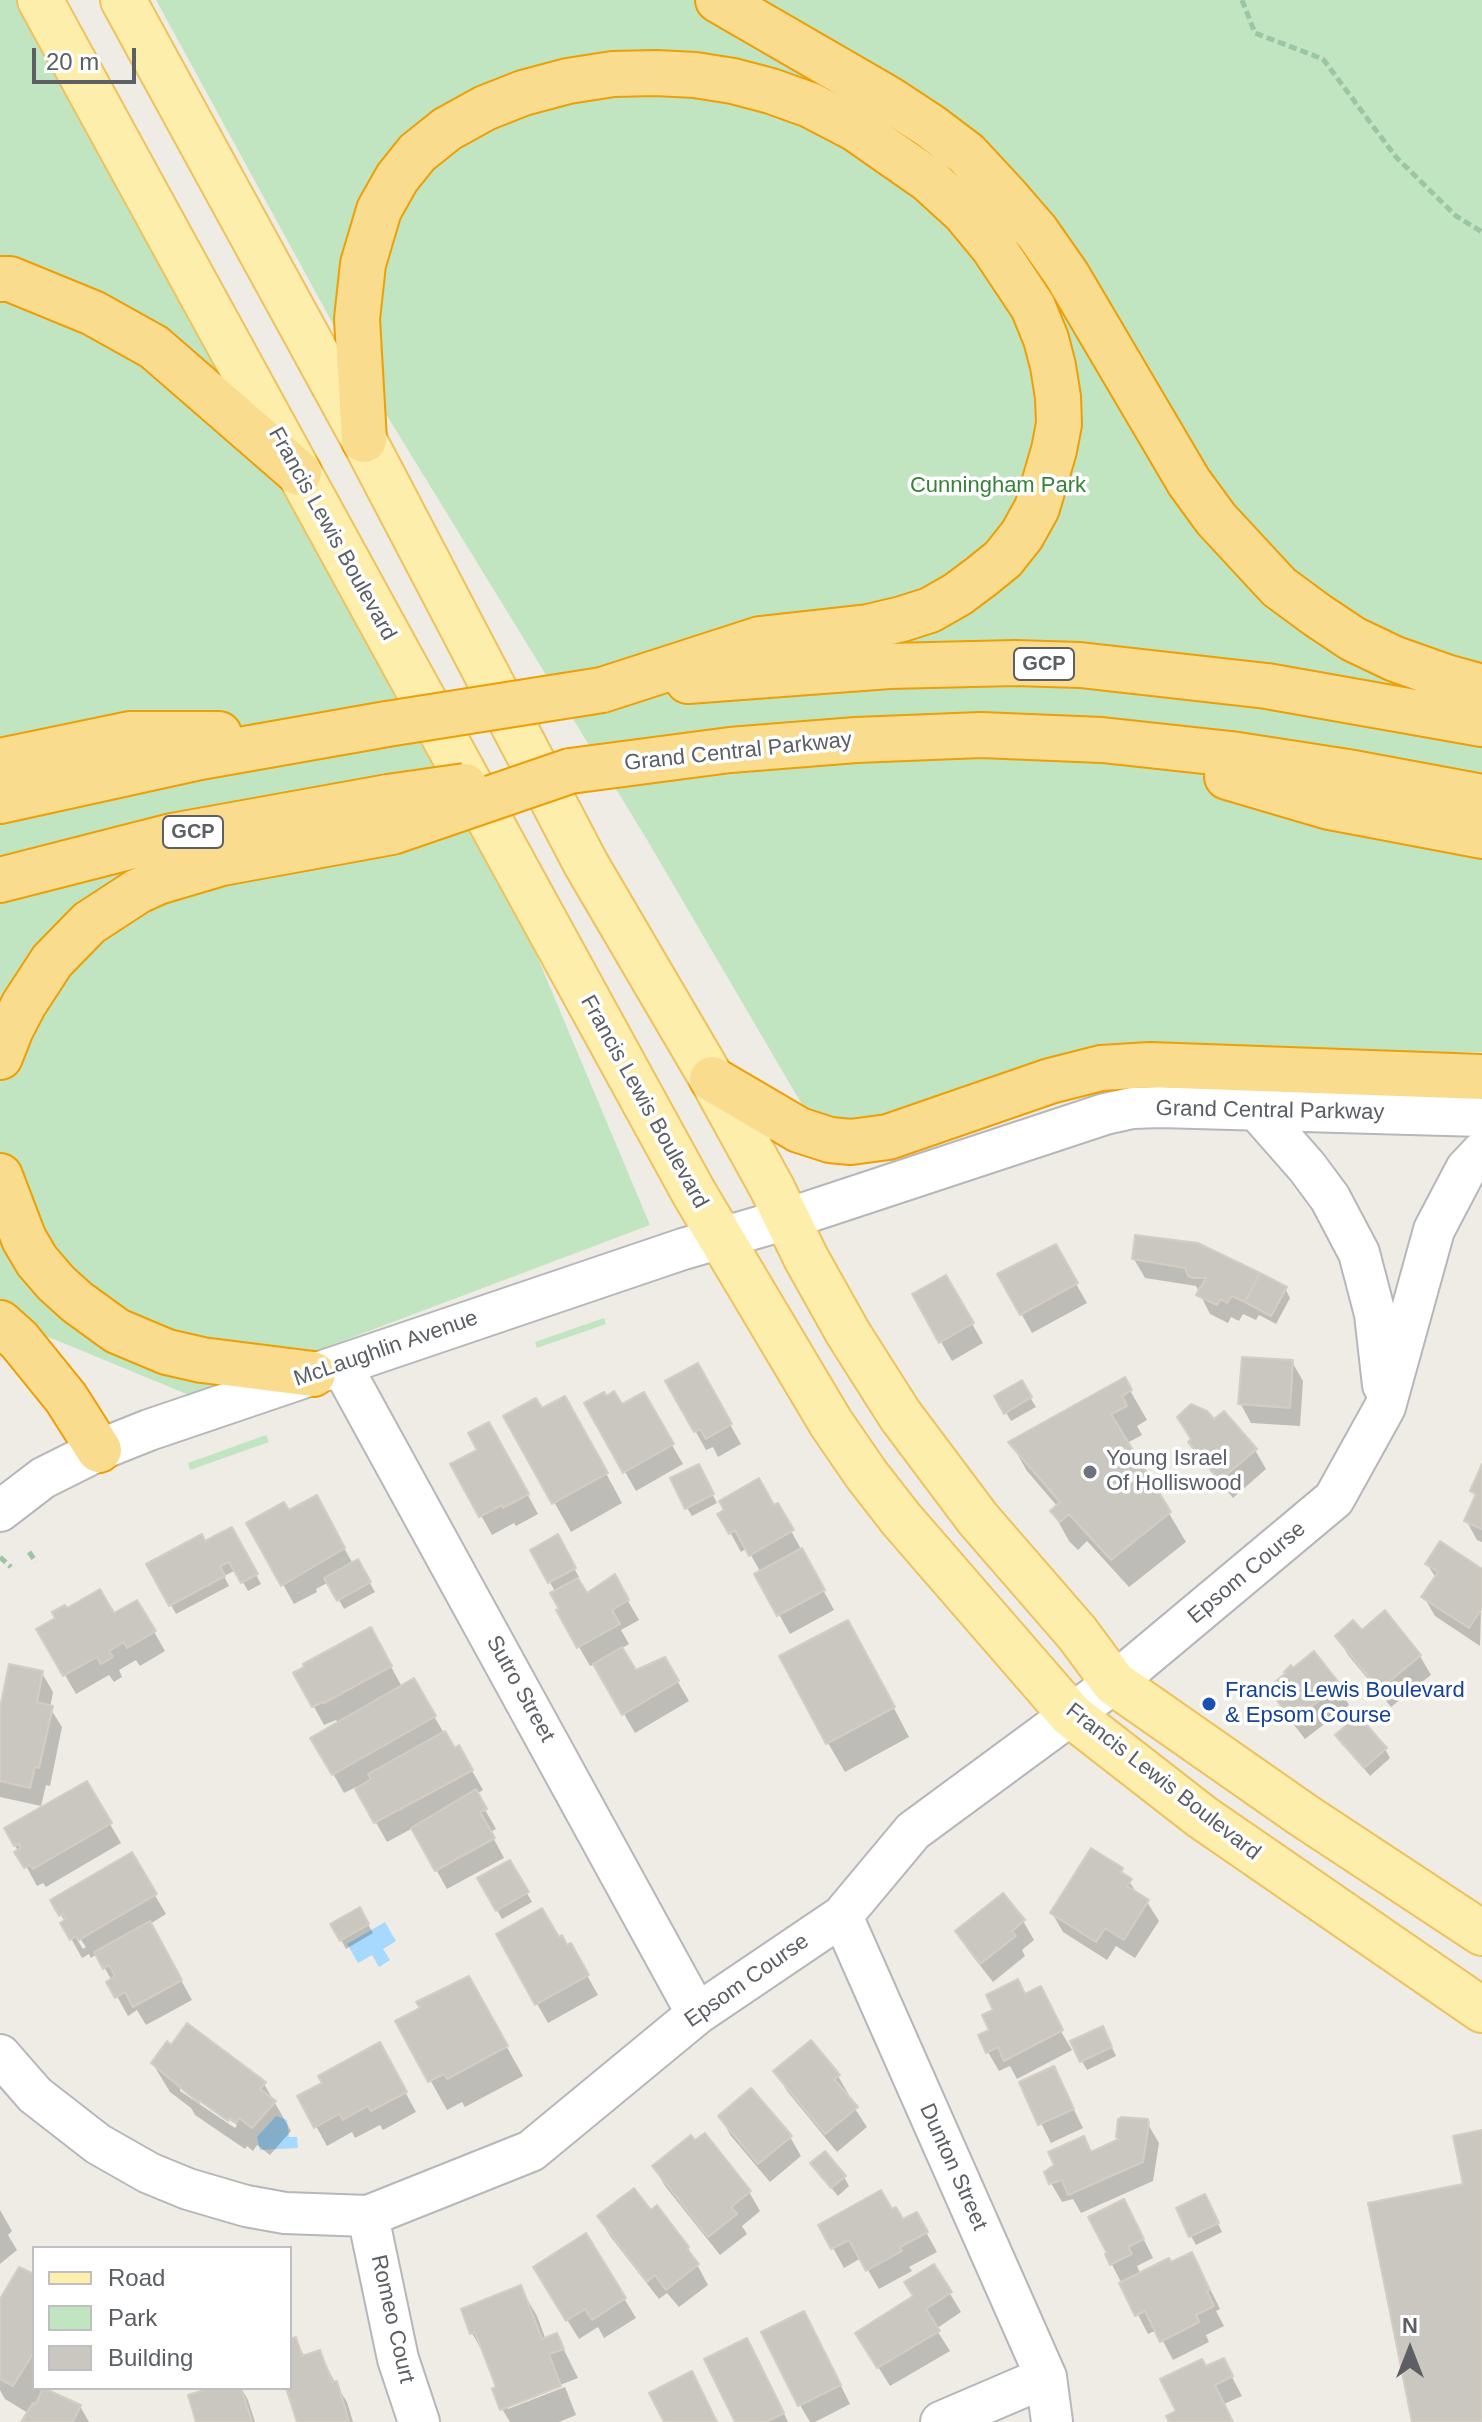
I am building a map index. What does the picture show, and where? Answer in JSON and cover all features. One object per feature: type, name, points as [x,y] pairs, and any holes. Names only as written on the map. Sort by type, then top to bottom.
[{"type":"highway","points":[[718,0],[920,119],[967,154],[1037,232],[1067,275],[1166,446],[1216,519],[1279,587],[1353,639],[1395,659],[1482,687]]},
{"type":"highway","points":[[364,440],[357,319],[363,264],[379,210],[397,178],[417,153],[447,129],[485,108],[523,93],[568,81],[613,74],[695,75],[759,87],[810,105],[856,129],[929,180],[964,212],[993,247],[1033,307],[1053,366],[1059,424],[1037,508],[1022,535],[1003,559],[958,594],[930,610],[868,627],[760,639],[602,690]]},
{"type":"highway","points":[[0,279],[10,279],[93,313],[154,347],[299,473]]},
{"type":"highway","name":"GCP","points":[[0,801],[326,733],[602,690],[827,669],[953,663],[1054,664],[1141,670],[1267,686],[1482,724]]},
{"type":"highway","points":[[0,761],[130,734],[326,733]]},
{"type":"highway","name":"Grand Central Parkway","points":[[0,880],[172,836],[390,814],[570,771],[626,763],[730,750],[856,740],[981,735],[1102,740],[1231,754],[1482,797]]},
{"type":"highway","points":[[1102,740],[1329,807],[1482,836]]},
{"type":"highway","points":[[0,1057],[17,1017],[52,961],[89,923],[138,891],[158,882],[390,814]]},
{"type":"highway","points":[[712,1079],[799,1130],[830,1140],[851,1142],[888,1137],[1050,1081],[1101,1068],[1160,1066],[1482,1077]]},
{"type":"highway","points":[[0,1176],[24,1239],[37,1261],[77,1302],[117,1331],[179,1355],[327,1369]]},
{"type":"highway","points":[[0,1323],[19,1340],[66,1398],[99,1450]]},
{"type":"main road","name":"Francis Lewis Boulevard","points":[[40,0],[610,1042],[721,1238],[831,1423],[866,1474],[901,1519],[1071,1715],[1202,1817],[1482,2010]]},
{"type":"main road","points":[[123,0],[364,440],[586,864],[712,1079],[848,1333],[908,1426],[978,1519],[1077,1633],[1114,1683],[1303,1815],[1482,1933]]},
{"type":"street","name":"Grand Central Parkway","points":[[787,1219],[1105,1114],[1132,1108],[1482,1116]]},
{"type":"street","points":[[1256,1109],[1330,1198],[1359,1253],[1375,1314],[1385,1407]]},
{"type":"street","name":"Epsom Course","points":[[0,2055],[35,2095],[98,2144],[149,2173],[188,2189],[246,2206],[285,2213],[368,2216],[531,2151],[697,2014],[842,1916],[913,1831],[1114,1683],[1334,1499],[1385,1407],[1434,1230],[1466,1169],[1482,1152]]},
{"type":"street","name":"McLaughlin Avenue","points":[[0,1511],[43,1478],[99,1450],[149,1430],[683,1249],[787,1219]]},
{"type":"street","name":"Sutro Street","points":[[327,1369],[697,2014]]},
{"type":"street","name":"Dunton Street","points":[[842,1916],[1046,2377],[1052,2422]]},
{"type":"street","name":"Romeo Court","points":[[368,2216],[398,2359],[419,2422]]},
{"type":"street","points":[[941,2422],[1046,2377]]},
{"type":"path","points":[[1242,0],[1255,33],[1323,59],[1396,157],[1456,216],[1482,232]]},
{"type":"path","points":[[29,1552],[36,1562]]},
{"type":"path","points":[[0,1557],[11,1567]]},
{"type":"green space","points":[[0,0],[17,0],[489,842],[650,1225],[194,1397],[0,1317]]},
{"type":"green space","name":"Cunningham Park","points":[[156,0],[1482,0],[1482,1052],[1106,1054],[818,1132],[646,838],[351,357]]},
{"type":"green space","points":[[604,1318],[606,1324],[537,1348],[535,1342]]},
{"type":"green space","points":[[266,1435],[269,1442],[190,1470],[188,1463]]},
{"type":"water","points":[[385,1922],[396,1941],[383,1949],[390,1960],[379,1967],[372,1955],[358,1963],[347,1944]]},
{"type":"water","points":[[276,2116],[287,2120],[289,2137],[297,2137],[298,2148],[260,2150],[257,2137]]},
{"type":"building","points":[[1135,1235],[1198,1243],[1260,1273],[1245,1302],[1232,1296],[1227,1303],[1220,1299],[1217,1305],[1196,1295],[1206,1278],[1188,1276],[1185,1268],[1132,1259]]},
{"type":"building","points":[[1056,1244],[1078,1283],[1020,1315],[997,1274]]},
{"type":"building","points":[[1260,1273],[1287,1287],[1271,1316],[1245,1302]]},
{"type":"building","points":[[946,1275],[974,1323],[939,1343],[912,1294]]},
{"type":"building","points":[[1242,1357],[1293,1360],[1290,1408],[1238,1404]]},
{"type":"building","points":[[698,1363],[732,1424],[706,1439],[700,1429],[694,1432],[665,1381]]},
{"type":"building","name":"Young Israel Of Holliswood","points":[[1125,1377],[1132,1390],[1122,1396],[1127,1406],[1111,1414],[1171,1512],[1111,1560],[1069,1514],[1060,1522],[1050,1511],[1060,1502],[1008,1442]]},
{"type":"building","points":[[1022,1380],[1032,1397],[1004,1414],[994,1396]]},
{"type":"building","points":[[614,1391],[622,1404],[644,1392],[674,1444],[623,1473],[584,1403],[604,1392],[606,1396]]},
{"type":"building","points":[[565,1396],[608,1473],[552,1504],[503,1416],[536,1398],[542,1408]]},
{"type":"building","points":[[1191,1404],[1207,1411],[1214,1419],[1224,1411],[1257,1449],[1220,1480],[1188,1442],[1191,1439],[1177,1417]]},
{"type":"building","points":[[489,1422],[529,1494],[479,1517],[450,1464],[477,1450],[468,1433]]},
{"type":"building","points":[[699,1464],[714,1494],[685,1509],[670,1478]]},
{"type":"building","points":[[1482,1464],[1482,1529],[1464,1521],[1476,1494],[1470,1491]]},
{"type":"building","points":[[759,1478],[774,1505],[778,1503],[794,1530],[749,1556],[735,1530],[729,1534],[717,1514],[724,1510],[719,1501]]},
{"type":"building","points":[[317,1495],[345,1548],[281,1586],[246,1523],[284,1502],[289,1510]]},
{"type":"building","points":[[232,1527],[258,1574],[241,1583],[229,1562],[220,1566],[225,1576],[169,1606],[146,1564],[202,1534],[205,1541]]},
{"type":"building","points":[[558,1534],[576,1568],[548,1583],[530,1550]]},
{"type":"building","points":[[1440,1541],[1482,1569],[1482,1608],[1469,1628],[1421,1597],[1438,1572],[1425,1564]]},
{"type":"building","points":[[802,1548],[825,1590],[777,1616],[754,1574]]},
{"type":"building","points":[[358,1559],[371,1582],[337,1601],[324,1578]]},
{"type":"building","points":[[615,1574],[629,1600],[612,1610],[620,1624],[577,1648],[550,1593],[578,1578],[587,1593]]},
{"type":"building","points":[[100,1589],[114,1613],[137,1600],[156,1631],[127,1648],[124,1642],[109,1651],[113,1657],[101,1664],[97,1657],[63,1676],[36,1629],[55,1618],[52,1612],[65,1605],[67,1608]]},
{"type":"building","points":[[1385,1610],[1421,1655],[1379,1690],[1335,1636],[1353,1620],[1362,1630]]},
{"type":"building","points":[[848,1620],[895,1707],[826,1744],[779,1656]]},
{"type":"building","points":[[371,1627],[392,1666],[312,1707],[293,1673],[304,1667],[303,1664]]},
{"type":"building","points":[[622,1647],[636,1670],[665,1657],[679,1681],[622,1715],[593,1664]]},
{"type":"building","points":[[1314,1651],[1340,1684],[1293,1721],[1267,1688],[1291,1665],[1293,1668]]},
{"type":"building","points":[[9,1664],[43,1671],[37,1702],[53,1706],[39,1768],[35,1767],[30,1788],[0,1781],[0,1708]]},
{"type":"building","points":[[414,1678],[436,1716],[332,1775],[310,1738]]},
{"type":"building","points":[[1358,1715],[1387,1748],[1364,1768],[1335,1735]]},
{"type":"building","points":[[445,1731],[455,1748],[459,1745],[473,1770],[374,1823],[355,1789],[371,1779],[368,1774]]},
{"type":"building","points":[[87,1781],[112,1823],[33,1869],[30,1865],[24,1868],[14,1852],[21,1848],[19,1844],[14,1846],[4,1828]]},
{"type":"building","points":[[476,1789],[487,1809],[480,1812],[495,1838],[435,1871],[411,1828]]},
{"type":"building","points":[[1091,1848],[1123,1868],[1121,1872],[1132,1879],[1127,1886],[1149,1900],[1124,1940],[1105,1928],[1096,1942],[1050,1913]]},
{"type":"building","points":[[132,1852],[157,1894],[79,1940],[76,1936],[70,1940],[60,1923],[66,1919],[63,1914],[59,1916],[50,1900]]},
{"type":"building","points":[[510,1860],[529,1892],[496,1911],[477,1878]]},
{"type":"building","points":[[1003,1893],[1025,1920],[1012,1931],[1016,1936],[980,1964],[955,1931]]},
{"type":"building","points":[[360,1907],[369,1924],[340,1941],[330,1924]]},
{"type":"building","points":[[542,1908],[559,1937],[562,1935],[567,1945],[571,1943],[589,1975],[535,2005],[496,1934]]},
{"type":"building","points":[[150,1921],[182,1980],[133,2007],[125,1992],[115,1998],[106,1982],[115,1976],[109,1965],[103,1969],[94,1952]]},
{"type":"building","points":[[469,1976],[508,2046],[447,2079],[444,2074],[428,2082],[395,2021],[420,2008],[416,2002]]},
{"type":"building","points":[[1018,1979],[1025,1994],[1041,1986],[1063,2030],[1004,2061],[998,2047],[986,2053],[978,2035],[989,2030],[982,2015],[993,2010],[986,1995]]},
{"type":"building","points":[[187,2023],[266,2082],[260,2089],[276,2101],[252,2128],[239,2118],[236,2123],[230,2118],[228,2121],[199,2103],[151,2063],[167,2041],[171,2045]]},
{"type":"building","points":[[1103,2026],[1112,2047],[1080,2062],[1070,2041]]},
{"type":"building","points":[[811,2040],[840,2075],[834,2079],[858,2107],[825,2134],[773,2071]]},
{"type":"building","points":[[380,2042],[407,2092],[371,2111],[368,2106],[343,2120],[339,2114],[314,2128],[297,2096],[322,2083],[318,2076]]},
{"type":"building","points":[[1054,2066],[1074,2109],[1038,2125],[1019,2082]]},
{"type":"building","points":[[751,2088],[792,2136],[758,2164],[718,2116]]},
{"type":"building","points":[[1118,2119],[1148,2119],[1143,2162],[1068,2195],[1062,2180],[1049,2184],[1044,2172],[1054,2165],[1048,2152],[1084,2136],[1091,2152],[1119,2139],[1116,2137]]},
{"type":"building","points":[[1482,2130],[1482,2422],[1412,2422],[1368,2203],[1463,2184],[1453,2136]]},
{"type":"building","points":[[705,2133],[751,2191],[731,2207],[737,2214],[708,2237],[652,2166],[691,2135],[695,2140]]},
{"type":"building","points":[[825,2151],[846,2176],[831,2188],[810,2163]]},
{"type":"building","points":[[634,2188],[651,2210],[657,2205],[699,2264],[666,2290],[655,2275],[647,2282],[597,2216]]},
{"type":"building","points":[[881,2190],[892,2209],[896,2207],[903,2219],[917,2212],[928,2232],[866,2271],[849,2240],[831,2249],[818,2225]]},
{"type":"building","points":[[1205,2194],[1219,2223],[1189,2237],[1176,2208]]},
{"type":"building","points":[[1124,2199],[1144,2239],[1128,2247],[1132,2254],[1110,2265],[1088,2217]]},
{"type":"building","points":[[586,2233],[626,2298],[592,2320],[585,2309],[566,2321],[533,2267]]},
{"type":"building","points":[[1192,2252],[1214,2306],[1196,2315],[1199,2322],[1160,2342],[1145,2311],[1135,2316],[1119,2283],[1169,2258],[1171,2262]]},
{"type":"building","points":[[934,2264],[952,2292],[926,2309],[940,2331],[877,2368],[855,2333],[913,2296],[904,2282]]},
{"type":"building","points":[[19,2267],[32,2273],[32,2355],[13,2386],[0,2379],[0,2299]]},
{"type":"building","points":[[521,2285],[542,2339],[557,2333],[564,2349],[549,2354],[561,2386],[500,2410],[492,2389],[496,2387],[475,2332],[470,2334],[461,2309]]},
{"type":"building","points":[[804,2311],[841,2385],[798,2406],[761,2332]]},
{"type":"building","points":[[296,2337],[302,2356],[320,2350],[332,2382],[337,2381],[349,2422],[297,2422],[287,2390],[292,2390],[292,2338]]},
{"type":"building","points":[[747,2338],[784,2413],[766,2422],[735,2422],[704,2359]]},
{"type":"building","points":[[1224,2358],[1233,2376],[1215,2385],[1233,2422],[1169,2422],[1166,2416],[1176,2411],[1160,2379],[1202,2359],[1206,2366]]},
{"type":"building","points":[[692,2371],[717,2422],[664,2422],[649,2393]]},
{"type":"building","points":[[42,2390],[47,2390],[81,2405],[73,2422],[21,2422],[33,2403],[36,2404]]},
{"type":"building","points":[[204,2390],[242,2390],[252,2422],[196,2422],[188,2395]]},
{"type":"place","name":"Young Israel Of Holliswood","points":[[1090,1472]]},
{"type":"place","name":"Francis Lewis Boulevard & Epsom Course","points":[[1209,1704]]}]
